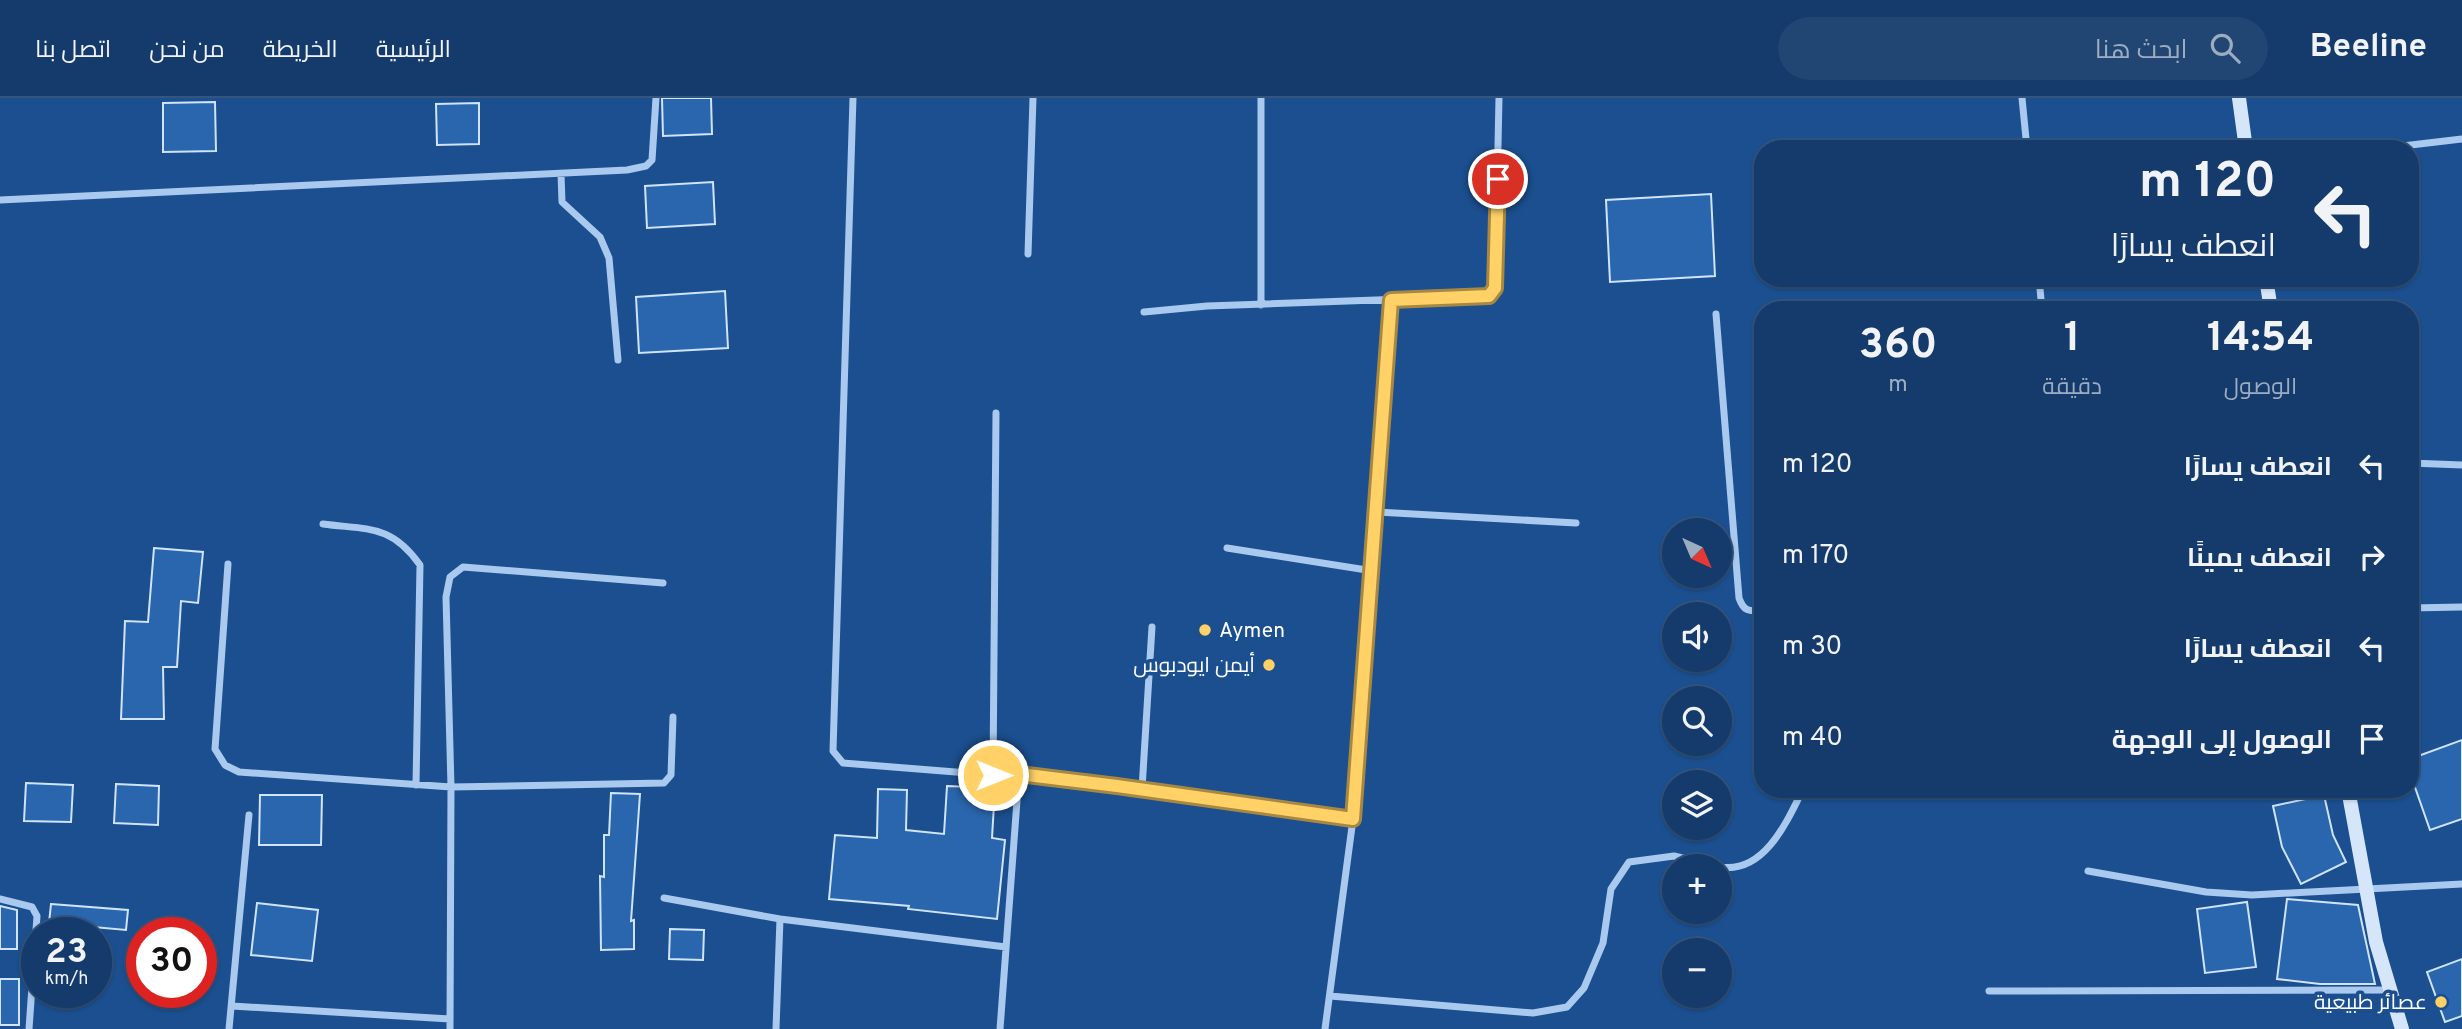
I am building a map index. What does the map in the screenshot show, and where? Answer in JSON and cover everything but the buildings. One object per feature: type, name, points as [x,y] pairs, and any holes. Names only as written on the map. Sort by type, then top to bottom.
[{"type":"main road","points":[[2239,98],[2245,140]]},
{"type":"main road","points":[[2350,798],[2365,888],[2402,1029]]},
{"type":"street","points":[[0,200],[627,170],[646,166],[652,160],[656,98]]},
{"type":"street","points":[[853,98],[833,751],[843,763],[993,775],[1019,774],[1353,819]]},
{"type":"street","points":[[1028,254],[1033,98]]},
{"type":"street","points":[[1261,98],[1261,305]]},
{"type":"street","points":[[1144,312],[1489,296],[1495,288],[1499,98]]},
{"type":"street","points":[[2022,98],[2026,140]]},
{"type":"street","points":[[2419,144],[2462,139]]},
{"type":"street","points":[[561,174],[562,202],[600,237],[609,258],[618,360]]},
{"type":"street","points":[[1325,1029],[1353,819],[1391,300]]},
{"type":"street","points":[[1716,314],[1740,598],[1742,608],[1754,611]]},
{"type":"street","points":[[993,775],[996,413]]},
{"type":"street","points":[[2419,463],[2462,465]]},
{"type":"street","points":[[1377,512],[1576,523]]},
{"type":"street","points":[[323,524],[382,532],[396,537],[420,565],[416,785]]},
{"type":"street","points":[[1227,548],[1373,570]]},
{"type":"street","points":[[229,564],[215,748],[225,765],[239,772],[451,787],[664,783],[671,775],[673,717]]},
{"type":"street","points":[[450,1029],[451,787],[446,597],[450,577],[463,567],[663,583]]},
{"type":"street","points":[[2419,608],[2462,607]]},
{"type":"street","points":[[1142,789],[1152,627]]},
{"type":"street","points":[[1000,1029],[1019,774]]},
{"type":"street","points":[[1732,869],[1763,854],[1786,822],[1798,798]]},
{"type":"street","points":[[229,1029],[249,815]]},
{"type":"street","points":[[1330,996],[1533,1013],[1567,1007],[1584,988],[1603,943],[1611,889],[1629,862],[1662,858]]},
{"type":"street","points":[[2088,871],[2206,892],[2241,894],[2462,884]]},
{"type":"street","points":[[664,898],[780,919],[1006,947]]},
{"type":"street","points":[[0,899],[32,907],[37,916],[29,1029]]},
{"type":"street","points":[[776,1029],[780,919]]},
{"type":"street","points":[[1989,991],[2390,990]]},
{"type":"street","points":[[232,1006],[450,1019]]},
{"type":"place","name":"Aymen","points":[[1205,630]]},
{"type":"place","name":"أيمن ايودبوس","points":[[1269,665]]},
{"type":"place","name":"عصائر طبيعية","points":[[2441,1002]]},
{"type":"route","points":[[993,775],[1019,774],[1353,819],[1391,300],[1489,296],[1495,288],[1498,179]]}]
